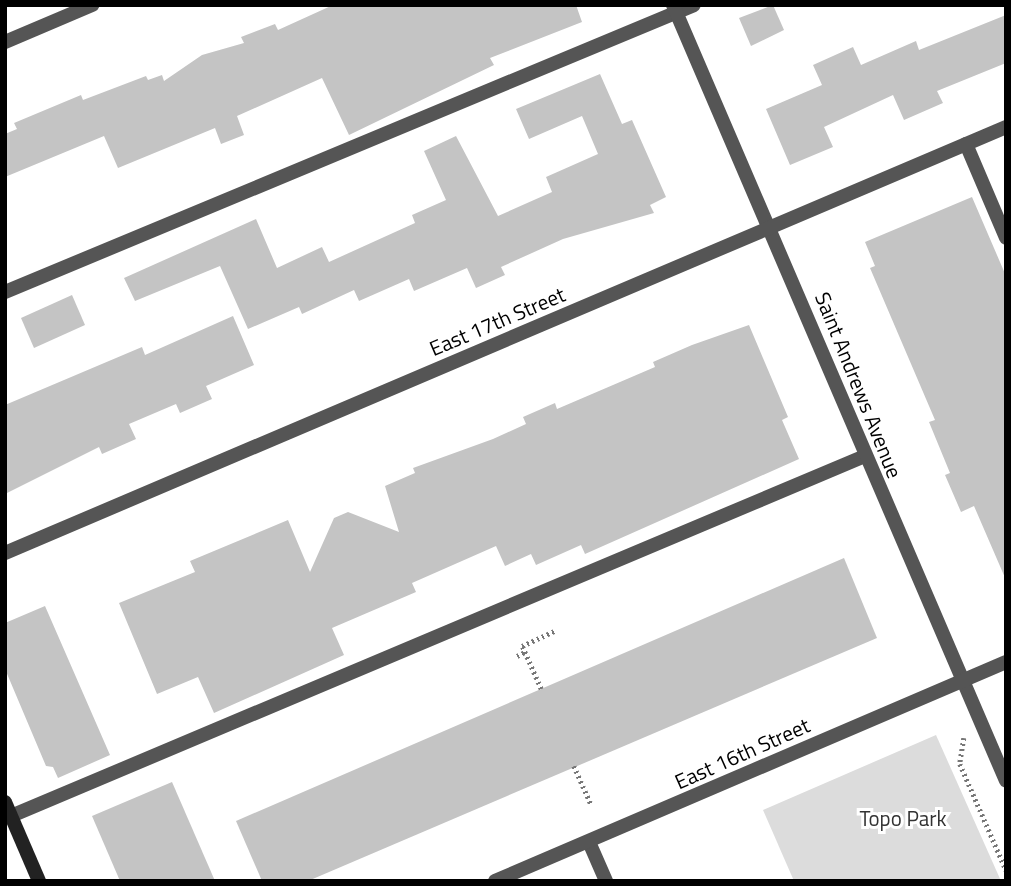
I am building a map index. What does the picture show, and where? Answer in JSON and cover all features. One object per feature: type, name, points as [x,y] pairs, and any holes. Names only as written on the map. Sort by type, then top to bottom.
[{"type":"street","points":[[5,42],[92,5]]},
{"type":"street","points":[[5,292],[675,9],[694,5]]},
{"type":"street","name":"Saint Andrews Avenue","points":[[675,9],[1006,781]]},
{"type":"street","name":"East 17th Street","points":[[5,553],[1006,127]]},
{"type":"street","points":[[966,144],[1006,238]]},
{"type":"street","points":[[39,881],[8,809],[865,456]]},
{"type":"street","name":"East 16th Street","points":[[495,881],[1006,662]]},
{"type":"street","points":[[589,842],[606,881]]},
{"type":"path","points":[[541,689],[522,646],[556,631]]},
{"type":"path","points":[[517,656],[525,652]]},
{"type":"path","points":[[960,729],[965,741],[960,764],[1006,870]]},
{"type":"path","points":[[574,766],[591,804]]},
{"type":"green space","name":"Topo Park","points":[[936,735],[1001,881],[794,881],[763,810]]},
{"type":"building","points":[[333,5],[576,5],[582,22],[490,58],[494,65],[349,135],[322,78],[237,116],[244,135],[221,144],[215,128],[118,168],[104,136],[5,177],[5,134],[17,129],[14,123],[81,95],[83,100],[146,76],[148,80],[162,75],[164,81],[202,55],[244,43],[241,37],[275,24],[278,30]]},
{"type":"building","points":[[773,5],[784,30],[751,46],[739,18]]},
{"type":"building","points":[[1006,15],[1006,63],[937,91],[943,103],[904,120],[893,95],[824,127],[833,147],[790,165],[766,109],[822,85],[813,65],[853,47],[861,65],[916,41],[919,50]]},
{"type":"building","points":[[600,74],[622,124],[632,120],[666,197],[650,205],[654,213],[563,239],[501,267],[505,275],[476,288],[467,268],[414,291],[409,279],[359,301],[354,290],[302,314],[299,307],[248,329],[220,266],[135,301],[124,278],[256,219],[277,268],[322,247],[329,262],[415,223],[412,215],[446,200],[424,151],[456,136],[498,216],[552,192],[546,177],[598,154],[582,116],[529,139],[516,109]]},
{"type":"building","points":[[972,197],[1006,276],[1006,580],[974,506],[961,512],[945,475],[950,473],[929,422],[935,420],[870,268],[875,266],[865,242]]},
{"type":"building","points":[[72,295],[85,325],[34,348],[21,318]]},
{"type":"building","points":[[233,316],[254,365],[206,386],[212,399],[180,413],[176,404],[129,424],[136,439],[102,454],[99,447],[5,494],[5,405],[142,347],[145,355]]},
{"type":"building","points":[[749,325],[788,417],[782,420],[799,459],[585,554],[581,545],[536,565],[531,554],[505,566],[496,546],[412,583],[416,592],[332,628],[344,655],[214,713],[198,677],[157,694],[119,603],[195,572],[190,561],[288,520],[310,572],[334,518],[348,512],[399,532],[385,486],[415,473],[413,468],[493,439],[526,424],[523,417],[555,403],[557,409],[655,367],[653,362]]},
{"type":"building","points":[[844,558],[877,638],[308,881],[262,881],[236,821]]},
{"type":"building","points":[[45,606],[110,755],[58,778],[53,767],[46,766],[5,669],[5,623]]},
{"type":"building","points":[[172,782],[215,881],[120,881],[92,816]]}]
